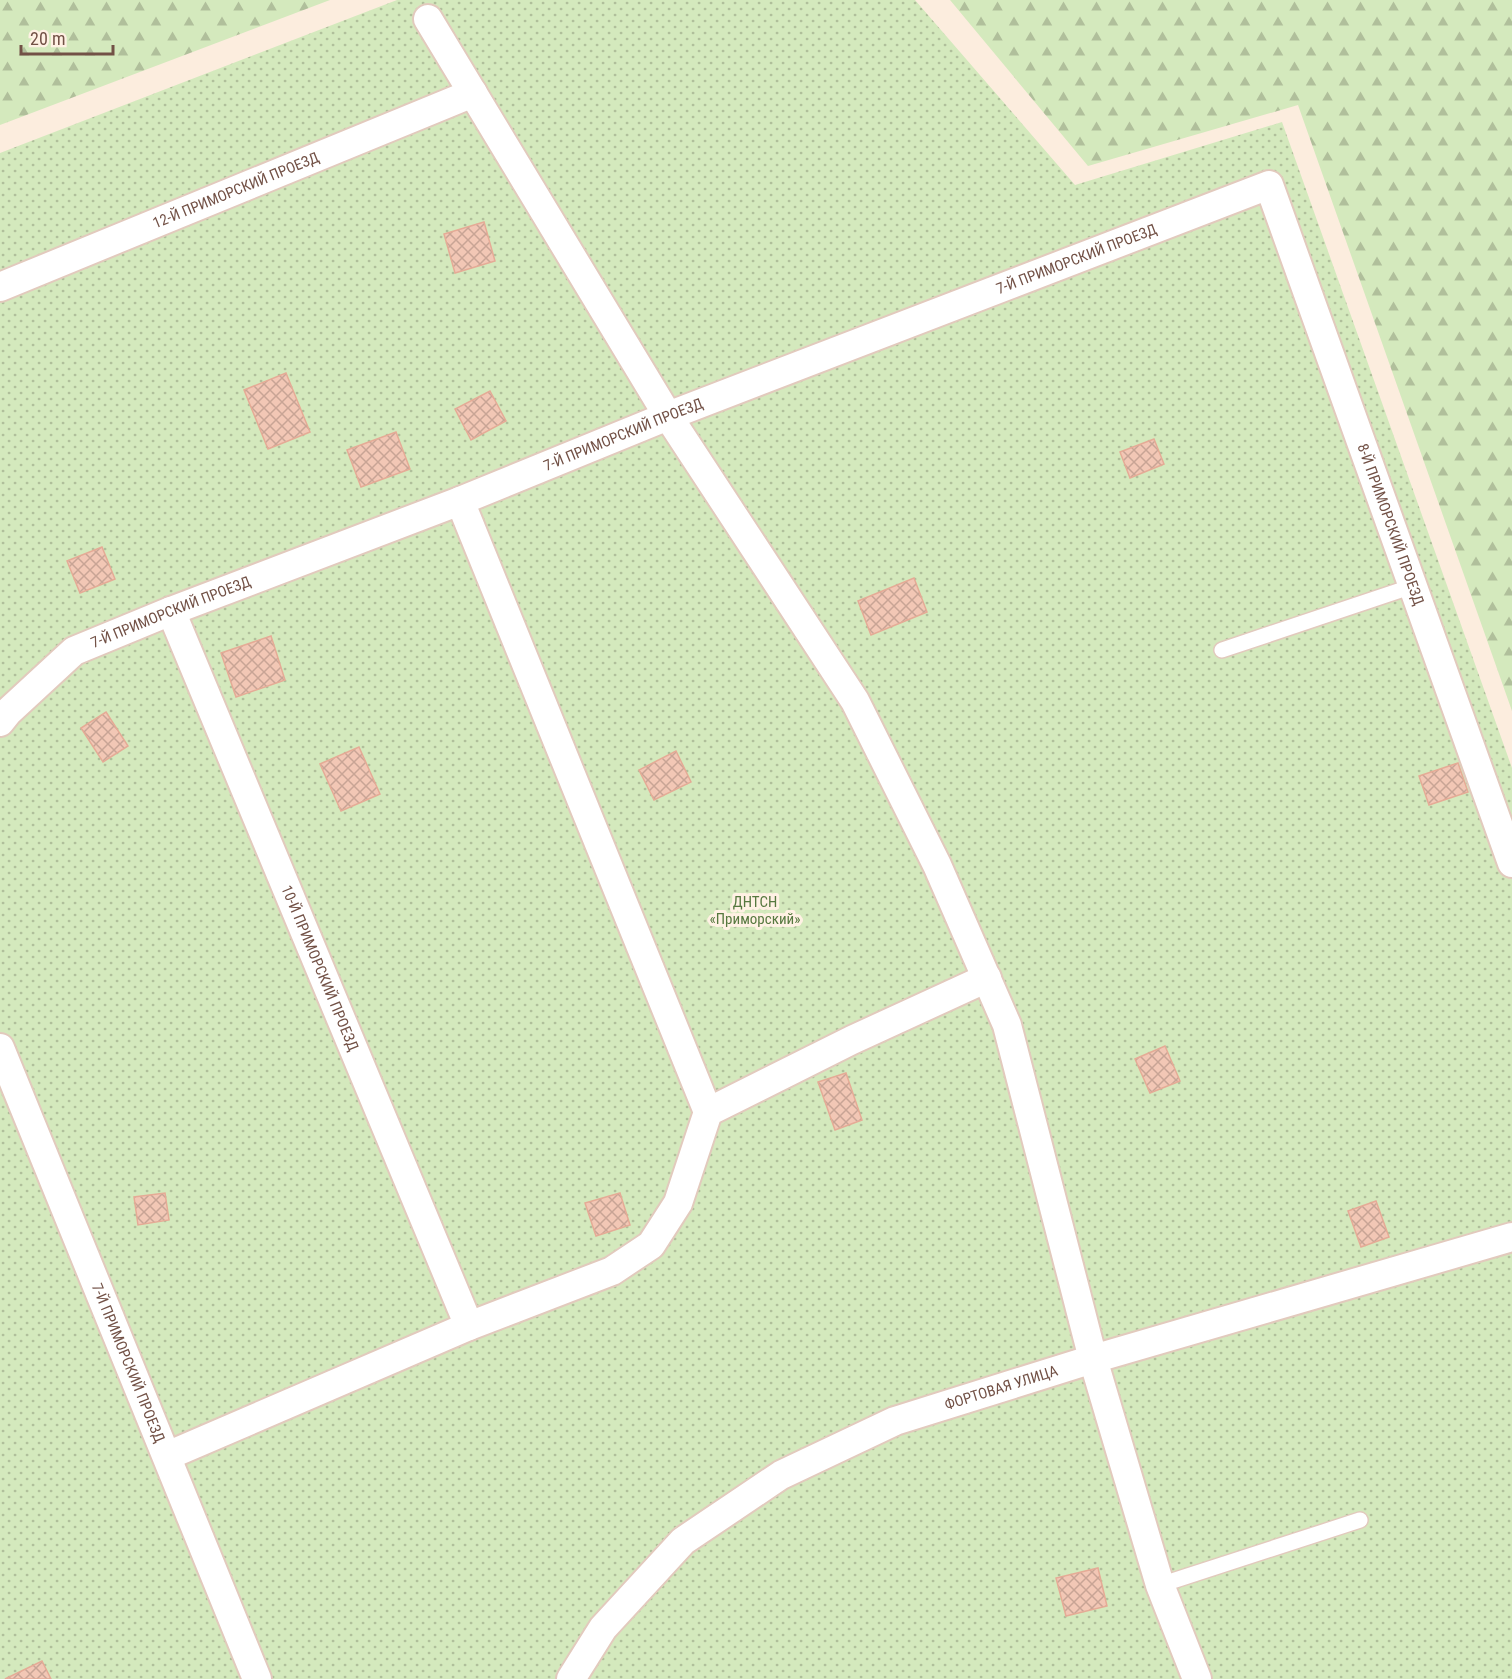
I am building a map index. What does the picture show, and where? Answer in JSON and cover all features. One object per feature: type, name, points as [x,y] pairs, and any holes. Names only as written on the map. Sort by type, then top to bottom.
[{"type":"street","points":[[428,19],[668,416],[855,701],[938,865],[1007,1025],[1093,1359],[1160,1585],[1197,1679]]},
{"type":"street","name":"12-Й ПРИМОРСКИЙ ПРОЕЗД","points":[[0,287],[473,93]]},
{"type":"street","name":"7-Й ПРИМОРСКИЙ ПРОЕЗД","points":[[0,722],[74,651],[171,611],[460,501],[668,416],[1269,185]]},
{"type":"street","name":"8-Й ПРИМОРСКИЙ ПРОЕЗД","points":[[1269,185],[1512,864]]},
{"type":"street","points":[[167,1456],[469,1326],[612,1271],[651,1245],[678,1203],[708,1112],[460,501]]},
{"type":"street","name":"10-Й ПРИМОРСКИЙ ПРОЕЗД","points":[[171,611],[469,1326]]},
{"type":"street","points":[[708,1112],[852,1040],[987,978]]},
{"type":"street","name":"7-Й ПРИМОРСКИЙ ПРОЕЗД","points":[[0,1048],[257,1679]]},
{"type":"street","name":"ФОРТОВАЯ УЛИЦА","points":[[572,1679],[603,1628],[683,1541],[781,1475],[895,1420],[1093,1359],[1512,1237]]},
{"type":"lane","points":[[1222,650],[1413,586]]},
{"type":"lane","points":[[1160,1585],[1360,1520]]},
{"type":"green space","points":[[0,0],[330,0],[0,125]]},
{"type":"green space","name":"ДНТСН «Приморский»","points":[[397,0],[915,0],[1075,185],[1282,122],[1512,768],[1512,1679],[0,1679],[0,153]]},
{"type":"green space","points":[[950,0],[1512,0],[1512,711],[1298,105],[1088,166]]},
{"type":"building","points":[[484,222],[495,261],[455,273],[444,234]]},
{"type":"building","points":[[286,373],[310,432],[268,449],[244,390]]},
{"type":"building","points":[[490,391],[506,421],[471,440],[455,409]]},
{"type":"building","points":[[396,432],[410,469],[361,487],[347,450]]},
{"type":"building","points":[[1154,439],[1164,464],[1130,478],[1120,452]]},
{"type":"building","points":[[102,547],[115,579],[80,593],[67,561]]},
{"type":"building","points":[[914,578],[927,612],[871,635],[858,601]]},
{"type":"building","points":[[271,636],[285,680],[236,697],[221,653]]},
{"type":"building","points":[[106,712],[128,746],[103,762],[81,728]]},
{"type":"building","points":[[359,747],[380,794],[341,811],[320,764]]},
{"type":"building","points":[[676,751],[691,782],[654,800],[639,770]]},
{"type":"building","points":[[1458,763],[1468,792],[1429,805],[1419,776]]},
{"type":"building","points":[[1165,1046],[1180,1081],[1150,1093],[1135,1059]]},
{"type":"building","points":[[846,1073],[862,1120],[835,1130],[818,1082]]},
{"type":"building","points":[[165,1193],[169,1220],[138,1225],[134,1197]]},
{"type":"building","points":[[620,1193],[630,1225],[596,1236],[585,1203]]},
{"type":"building","points":[[1376,1201],[1389,1237],[1361,1247],[1348,1211]]},
{"type":"building","points":[[1098,1568],[1107,1606],[1066,1616],[1056,1578]]},
{"type":"building","points":[[42,1661],[51,1679],[5,1679]]}]
